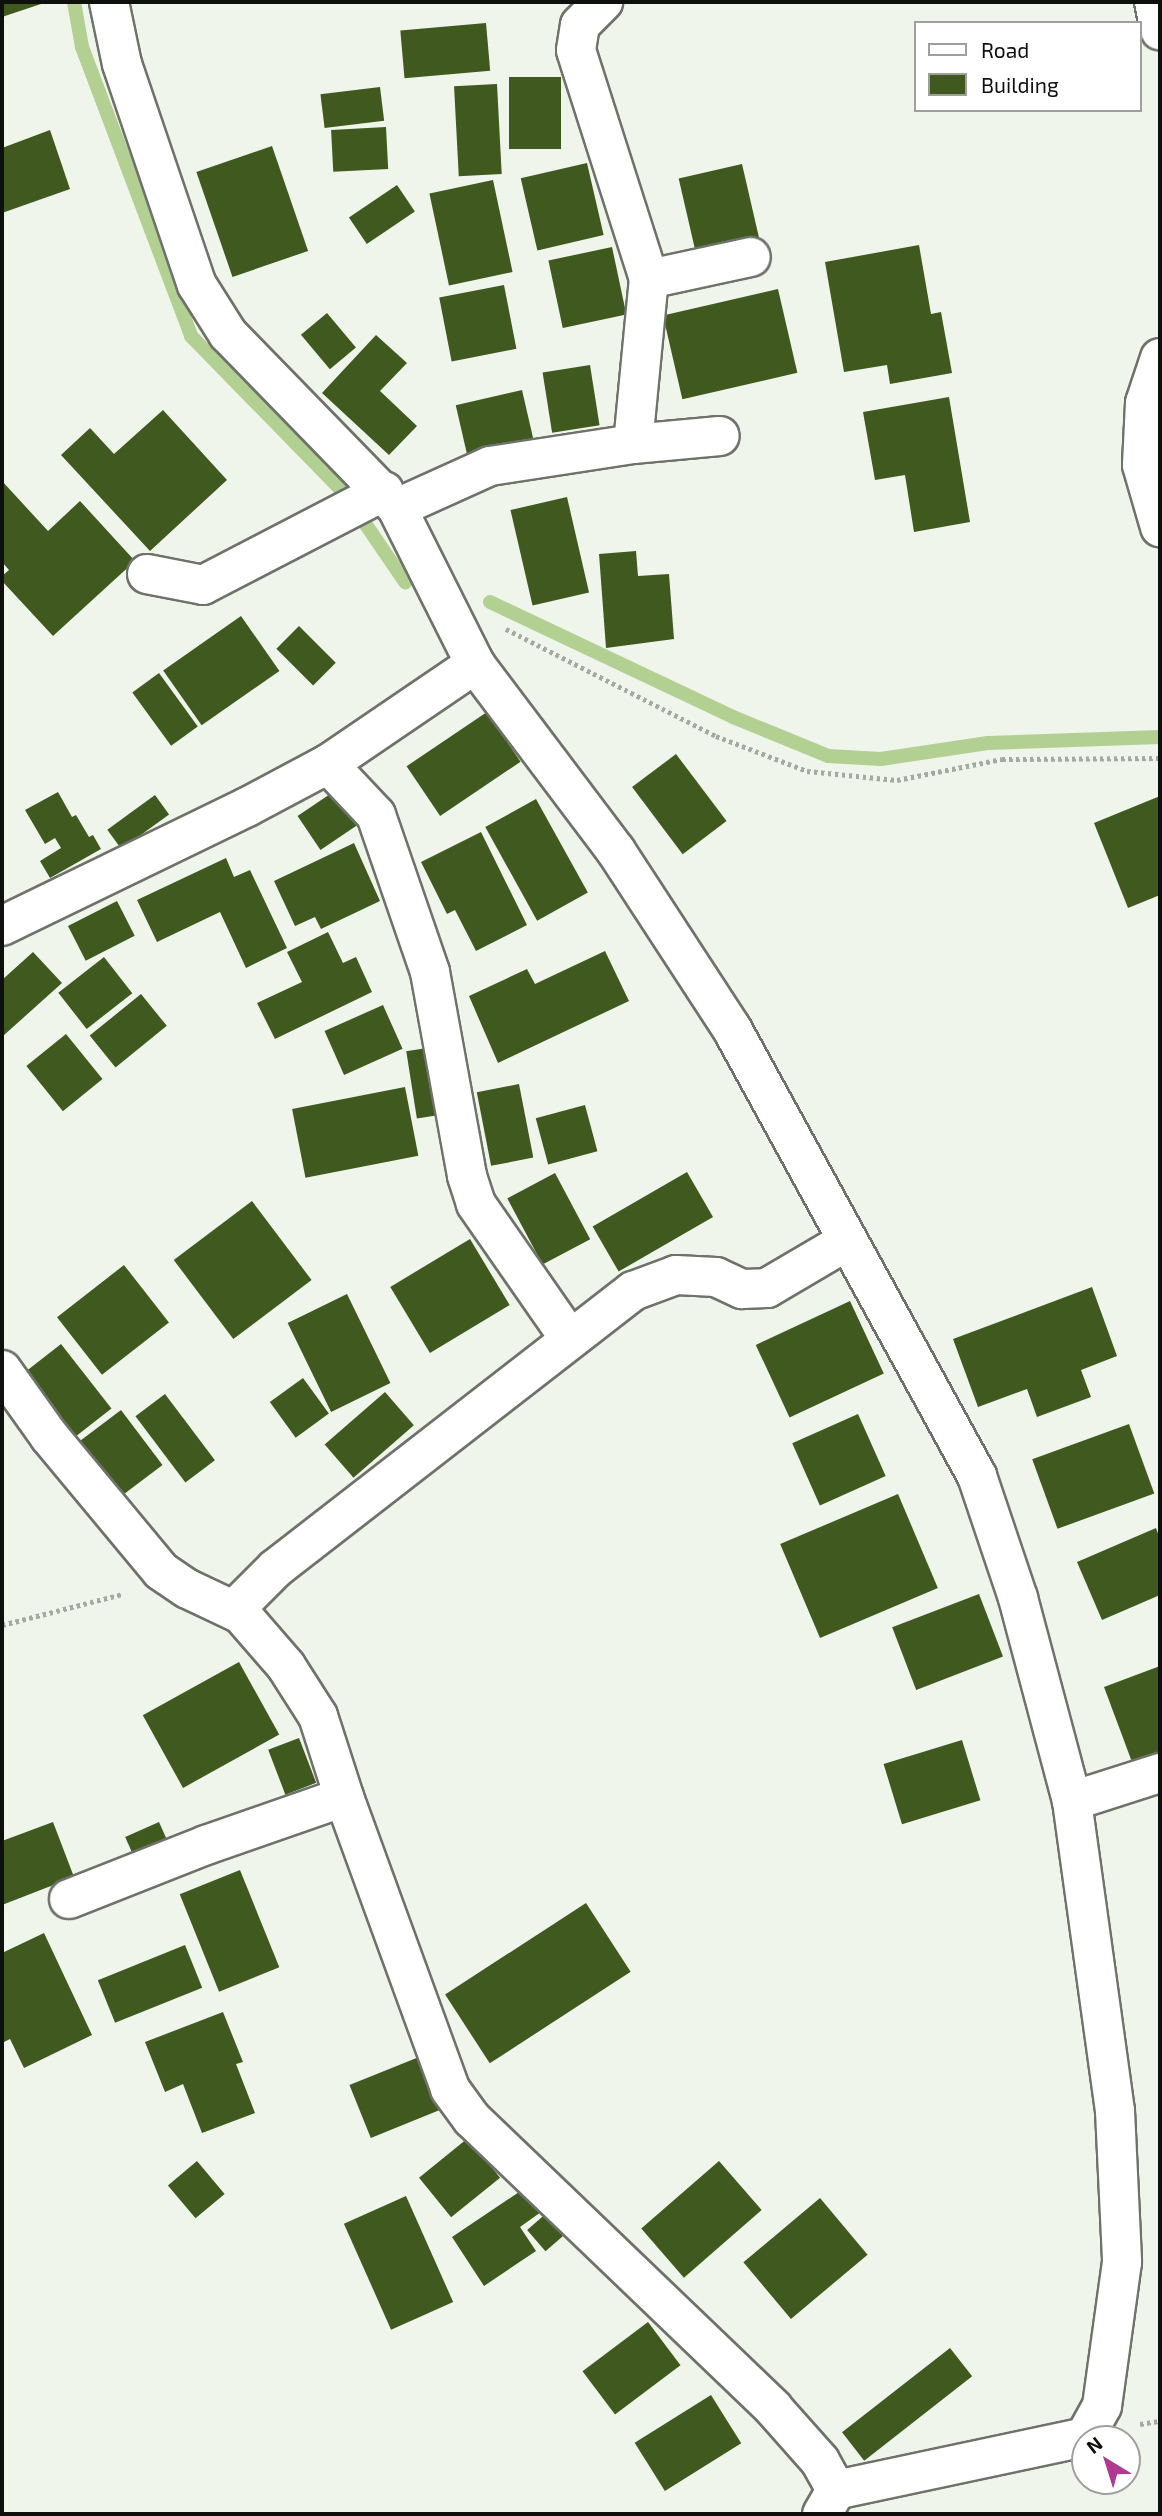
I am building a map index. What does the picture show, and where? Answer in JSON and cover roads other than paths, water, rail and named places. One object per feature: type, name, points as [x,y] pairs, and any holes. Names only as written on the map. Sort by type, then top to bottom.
[{"type":"street","points":[[2,1370],[50,1436],[161,1572],[188,1589],[241,1614],[286,1666],[318,1716],[344,1797],[450,2089],[472,2119],[773,2408],[820,2461],[829,2502],[1085,2437],[1102,2406],[1122,2262],[1115,2125],[1072,1801],[1018,1598],[977,1476],[733,1029],[616,852],[475,664],[457,627],[373,503],[228,334],[197,285],[122,64],[109,2]]},
{"type":"street","points":[[561,2],[569,25],[578,37]]},
{"type":"street","points":[[603,2],[580,25],[576,50],[649,279],[633,444]]},
{"type":"street","points":[[1154,2],[1160,30]]},
{"type":"street","points":[[649,279],[751,257]]},
{"type":"street","points":[[1160,358],[1145,403],[1142,465],[1160,527]]},
{"type":"street","points":[[147,574],[203,585],[373,503],[490,466],[633,444],[720,436]]},
{"type":"street","points":[[2,926],[247,807],[328,764],[475,664]]},
{"type":"street","points":[[328,764],[376,815],[430,972],[467,1175],[476,1204],[569,1338]]},
{"type":"street","points":[[234,1610],[276,1568],[569,1338],[633,1292],[676,1275],[716,1277],[742,1289],[766,1288],[847,1241]]},
{"type":"street","points":[[1072,1801],[1160,1773]]},
{"type":"street","points":[[69,1899],[206,1844],[344,1797]]},
{"type":"waterway","points":[[74,2],[82,47],[191,336],[345,494],[405,582]]},
{"type":"waterway","points":[[490,602],[733,717],[828,756],[881,759],[988,743],[1160,737]]}]
